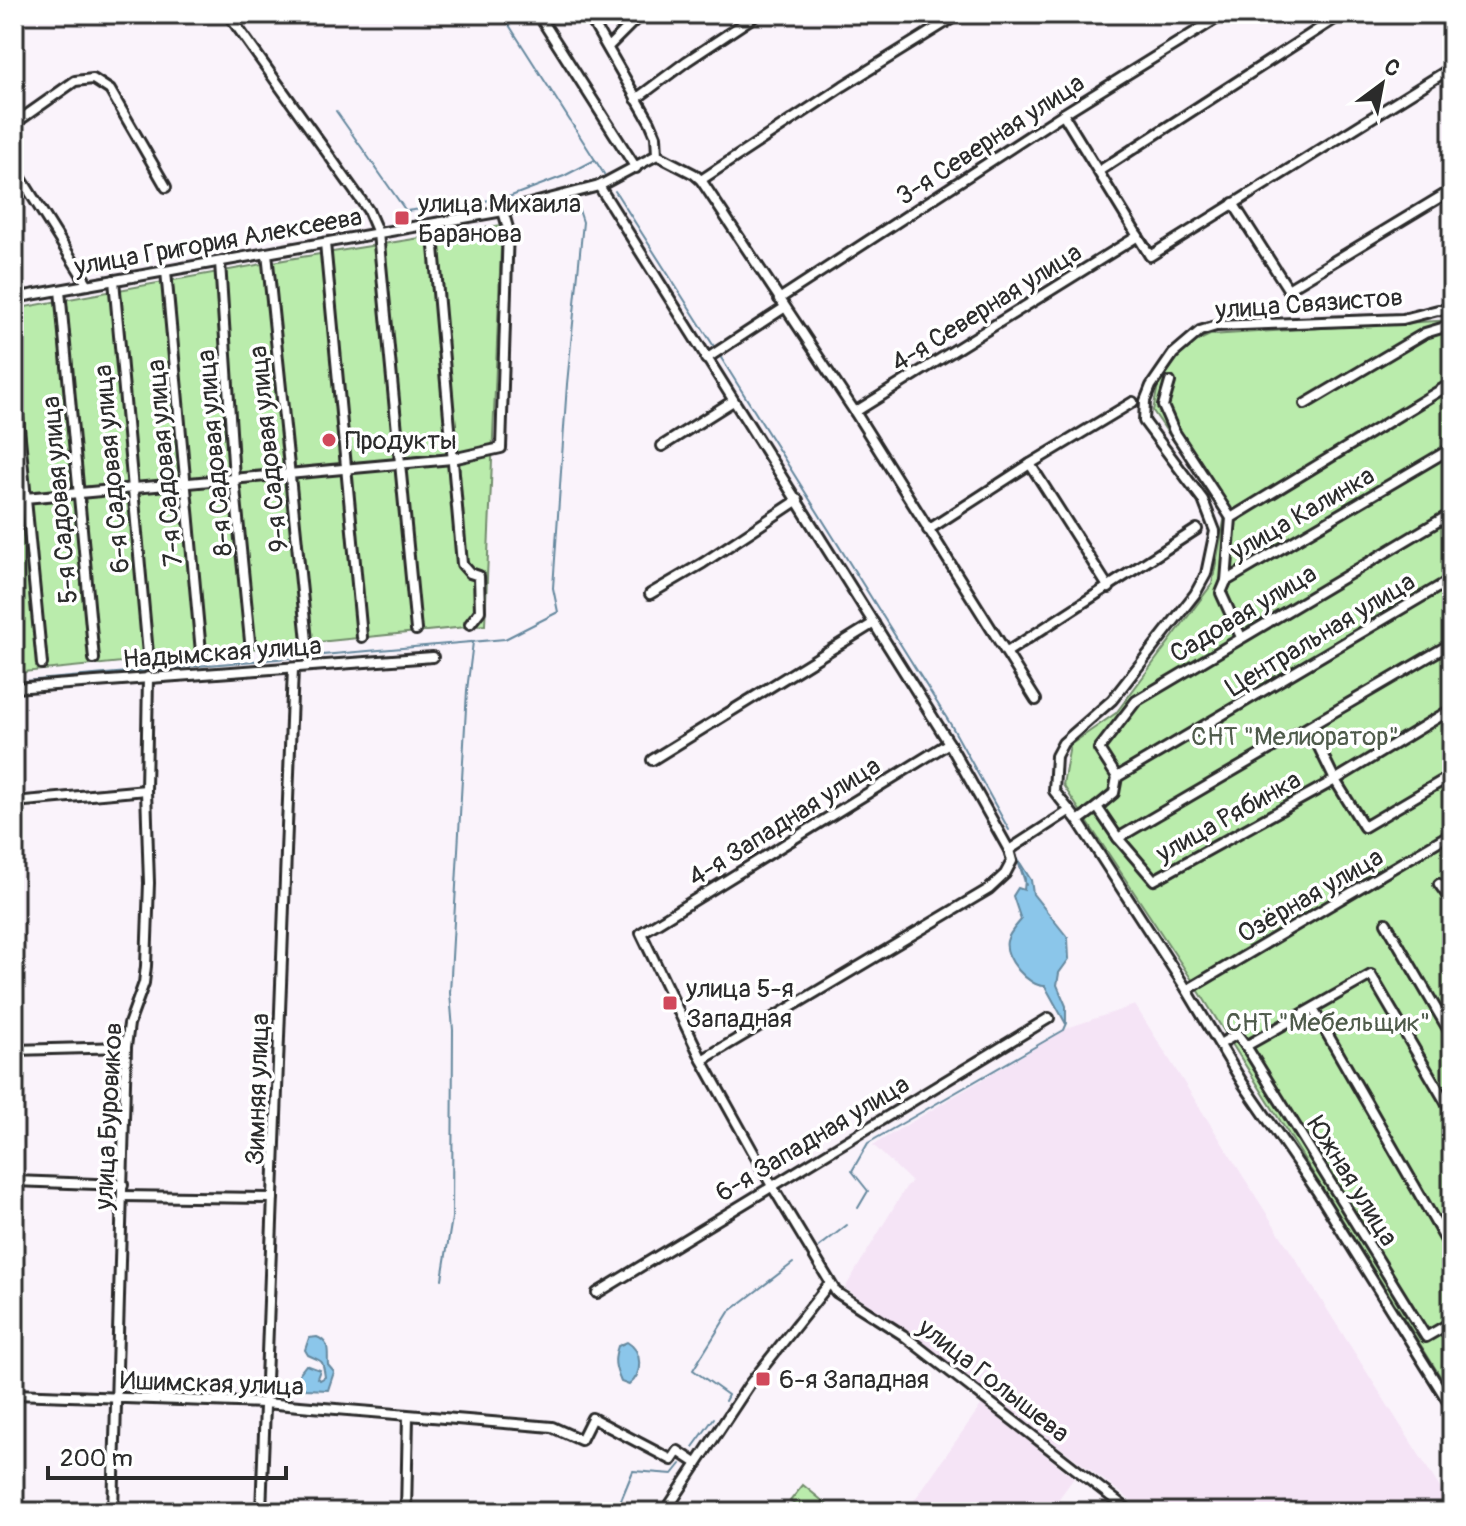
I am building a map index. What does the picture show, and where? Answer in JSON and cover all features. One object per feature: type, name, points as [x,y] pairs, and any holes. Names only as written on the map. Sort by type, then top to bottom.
[{"type":"street","points":[[228,14],[368,210],[378,233],[416,630]]},
{"type":"street","points":[[538,14],[636,168]]},
{"type":"street","points":[[588,14],[656,136],[657,155],[701,180],[855,412],[1036,700]]},
{"type":"street","points":[[608,47],[641,14]]},
{"type":"street","points":[[636,99],[758,14]]},
{"type":"street","points":[[701,180],[959,14]]},
{"type":"street","name":"3-я Северная улица","points":[[779,299],[1063,114],[1224,14]]},
{"type":"street","points":[[1099,171],[1342,14]]},
{"type":"street","points":[[1063,114],[1150,256],[1448,70]]},
{"type":"street","points":[[14,124],[75,81],[97,80],[110,90],[166,187]]},
{"type":"street","name":"улица Григория Алексеева","points":[[14,298],[503,211],[599,186],[657,155]]},
{"type":"street","points":[[14,167],[88,285]]},
{"type":"street","points":[[599,186],[949,743],[1009,850],[1012,861],[1005,874],[989,889],[702,1060],[829,1284],[749,1385],[665,1512]]},
{"type":"street","points":[[1233,203],[1288,289],[1452,190]]},
{"type":"street","points":[[14,499],[452,459],[501,448],[508,228],[503,211]]},
{"type":"street","points":[[432,224],[462,564],[470,573],[479,576],[480,611],[470,624]]},
{"type":"street","name":"4-я Северная улица","points":[[855,412],[1138,236]]},
{"type":"street","points":[[325,243],[362,637]]},
{"type":"street","name":"9-я Садовая улица","points":[[267,253],[307,641]]},
{"type":"street","name":"8-я Садовая улица","points":[[220,262],[234,478],[250,641]]},
{"type":"street","name":"7-я Садовая улица","points":[[166,271],[201,652]]},
{"type":"street","name":"6-я Садовая улица","points":[[114,280],[148,654]]},
{"type":"street","name":"5-я Садовая улица","points":[[60,290],[94,659]]},
{"type":"street","points":[[706,359],[784,308]]},
{"type":"street","name":"улица Связистов","points":[[1069,811],[1054,791],[1056,756],[1063,743],[1112,700],[1195,594],[1206,574],[1213,550],[1215,531],[1203,500],[1144,421],[1145,401],[1151,386],[1173,354],[1200,331],[1216,326],[1403,319],[1438,310],[1452,311]]},
{"type":"street","points":[[1305,404],[1425,333],[1445,327],[1452,332]]},
{"type":"street","points":[[14,376],[42,664]]},
{"type":"street","points":[[1170,382],[1163,406],[1174,431],[1231,518],[1226,581]]},
{"type":"street","points":[[1231,518],[1452,383]]},
{"type":"street","points":[[662,446],[733,401]]},
{"type":"street","points":[[928,530],[1133,402]]},
{"type":"street","name":"улица Калинка","points":[[1241,637],[1221,593],[1226,581],[1452,448]]},
{"type":"street","points":[[1030,464],[1109,588]]},
{"type":"street","points":[[650,594],[798,500]]},
{"type":"street","name":"Садовая улица","points":[[1117,777],[1099,749],[1136,701],[1452,513]]},
{"type":"street","points":[[1007,652],[1197,529]]},
{"type":"street","name":"Центральная улица","points":[[1078,821],[1114,793],[1117,777],[1452,579]]},
{"type":"street","points":[[652,760],[874,623]]},
{"type":"street","points":[[1097,807],[1118,838],[1452,643]]},
{"type":"street","name":"Надымская улица","points":[[14,688],[433,657]]},
{"type":"street","name":"Зимняя улица","points":[[261,1512],[293,668]]},
{"type":"street","name":"улица Буровиков","points":[[113,1512],[126,1047],[129,1024],[144,983],[146,966],[149,883],[146,790],[148,677]]},
{"type":"street","name":"улица Рябинка","points":[[1118,838],[1154,880],[1335,780],[1452,709]]},
{"type":"street","points":[[1309,727],[1335,780]]},
{"type":"street","name":"4-я Западная улица","points":[[702,1060],[641,933],[949,743]]},
{"type":"street","name":"Озёрная улица","points":[[1335,780],[1364,827],[1452,775]]},
{"type":"street","points":[[14,802],[146,790]]},
{"type":"street","points":[[1009,850],[1069,811],[1078,821],[1242,1082],[1317,1191],[1452,1408]]},
{"type":"street","name":"Озёрная улица","points":[[1187,990],[1452,833]]},
{"type":"street","points":[[1439,884],[1452,902]]},
{"type":"street","points":[[1386,923],[1452,1036]]},
{"type":"street","points":[[1220,1044],[1237,1034],[1246,1046],[1371,975],[1452,1113]]},
{"type":"street","points":[[1313,1009],[1452,1251]]},
{"type":"street","name":"6-я Западная улица","points":[[597,1293],[1049,1018]]},
{"type":"street","name":"Южная улица","points":[[1246,1046],[1426,1337],[1452,1322]]},
{"type":"street","points":[[14,1050],[126,1047]]},
{"type":"street","points":[[14,1181],[123,1185]]},
{"type":"street","points":[[122,1196],[273,1198]]},
{"type":"street","name":"улица Голышева","points":[[829,1284],[841,1298],[903,1335],[1131,1512]]},
{"type":"street","name":"Ишимская улица","points":[[14,1394],[264,1403],[552,1427],[581,1440],[592,1418],[672,1460],[678,1451],[696,1463]]},
{"type":"street","points":[[406,1512],[408,1416]]},
{"type":"shaded area","points":[[1135,1005],[1452,1507],[1452,1512],[1146,1512],[845,1288],[906,1187],[912,1182],[873,1145],[1070,1027]]},
{"type":"shaded area","points":[[982,1404],[1074,1478],[1049,1512],[906,1512]]},
{"type":"green space","points":[[502,225],[485,625],[14,673],[14,309],[295,258]]},
{"type":"green space","name":"СНТ \"Мелиоратор\"","points":[[1452,320],[1452,1395],[1192,980],[1063,785],[1070,745],[1116,713],[1212,584],[1225,516],[1153,411],[1158,385],[1187,346],[1210,335]]},
{"type":"green space","points":[[803,1485],[836,1512],[807,1512],[790,1501]]},
{"type":"water","points":[[1017,858],[1031,880],[1033,894],[1068,938],[1069,959],[1059,973],[1057,985],[1066,1006],[1066,1024],[1045,986],[1025,977],[1009,955],[1008,938],[1021,920],[1013,896],[1018,888],[1024,890],[1025,879]]},
{"type":"water","points":[[317,1337],[326,1345],[328,1365],[334,1372],[328,1390],[305,1389],[298,1384],[299,1374],[306,1365],[320,1370],[317,1378],[320,1380],[325,1377],[321,1362],[305,1350],[309,1338]]},
{"type":"water","points":[[627,1342],[636,1351],[639,1363],[637,1375],[629,1385],[621,1382],[615,1360],[618,1346]]},
{"type":"waterway","points":[[502,14],[604,174]]},
{"type":"waterway","points":[[336,111],[406,211],[506,198],[564,176],[595,160]]},
{"type":"waterway","points":[[615,191],[715,348]]},
{"type":"waterway","points":[[14,682],[505,639],[558,612],[553,588],[567,384],[583,222],[576,201]]},
{"type":"waterway","points":[[718,353],[951,725],[1009,830]]},
{"type":"waterway","points":[[442,1279],[452,1218],[453,1030],[450,993],[467,690],[473,642]]},
{"type":"waterway","points":[[1017,858],[1026,885]]},
{"type":"waterway","points":[[858,1208],[868,1191],[852,1171],[868,1143],[1064,1030],[1067,1023]]},
{"type":"waterway","points":[[819,1247],[847,1225]]},
{"type":"waterway","points":[[725,1401],[728,1395],[693,1370],[729,1312],[793,1263]]},
{"type":"waterway","points":[[693,1447],[714,1418]]},
{"type":"waterway","points":[[616,1512],[633,1471],[673,1474],[681,1464]]},
{"type":"place","name":"улица Михаила Баранова","points":[[402,218]]},
{"type":"place","name":"Продукты","points":[[329,440]]},
{"type":"place","name":"улица 5-я Западная","points":[[670,1003]]},
{"type":"place","name":"6-я Западная","points":[[763,1379]]},
{"type":"park label","name":"СНТ \"Мебельщик\"","points":[[1328,1022]]}]
